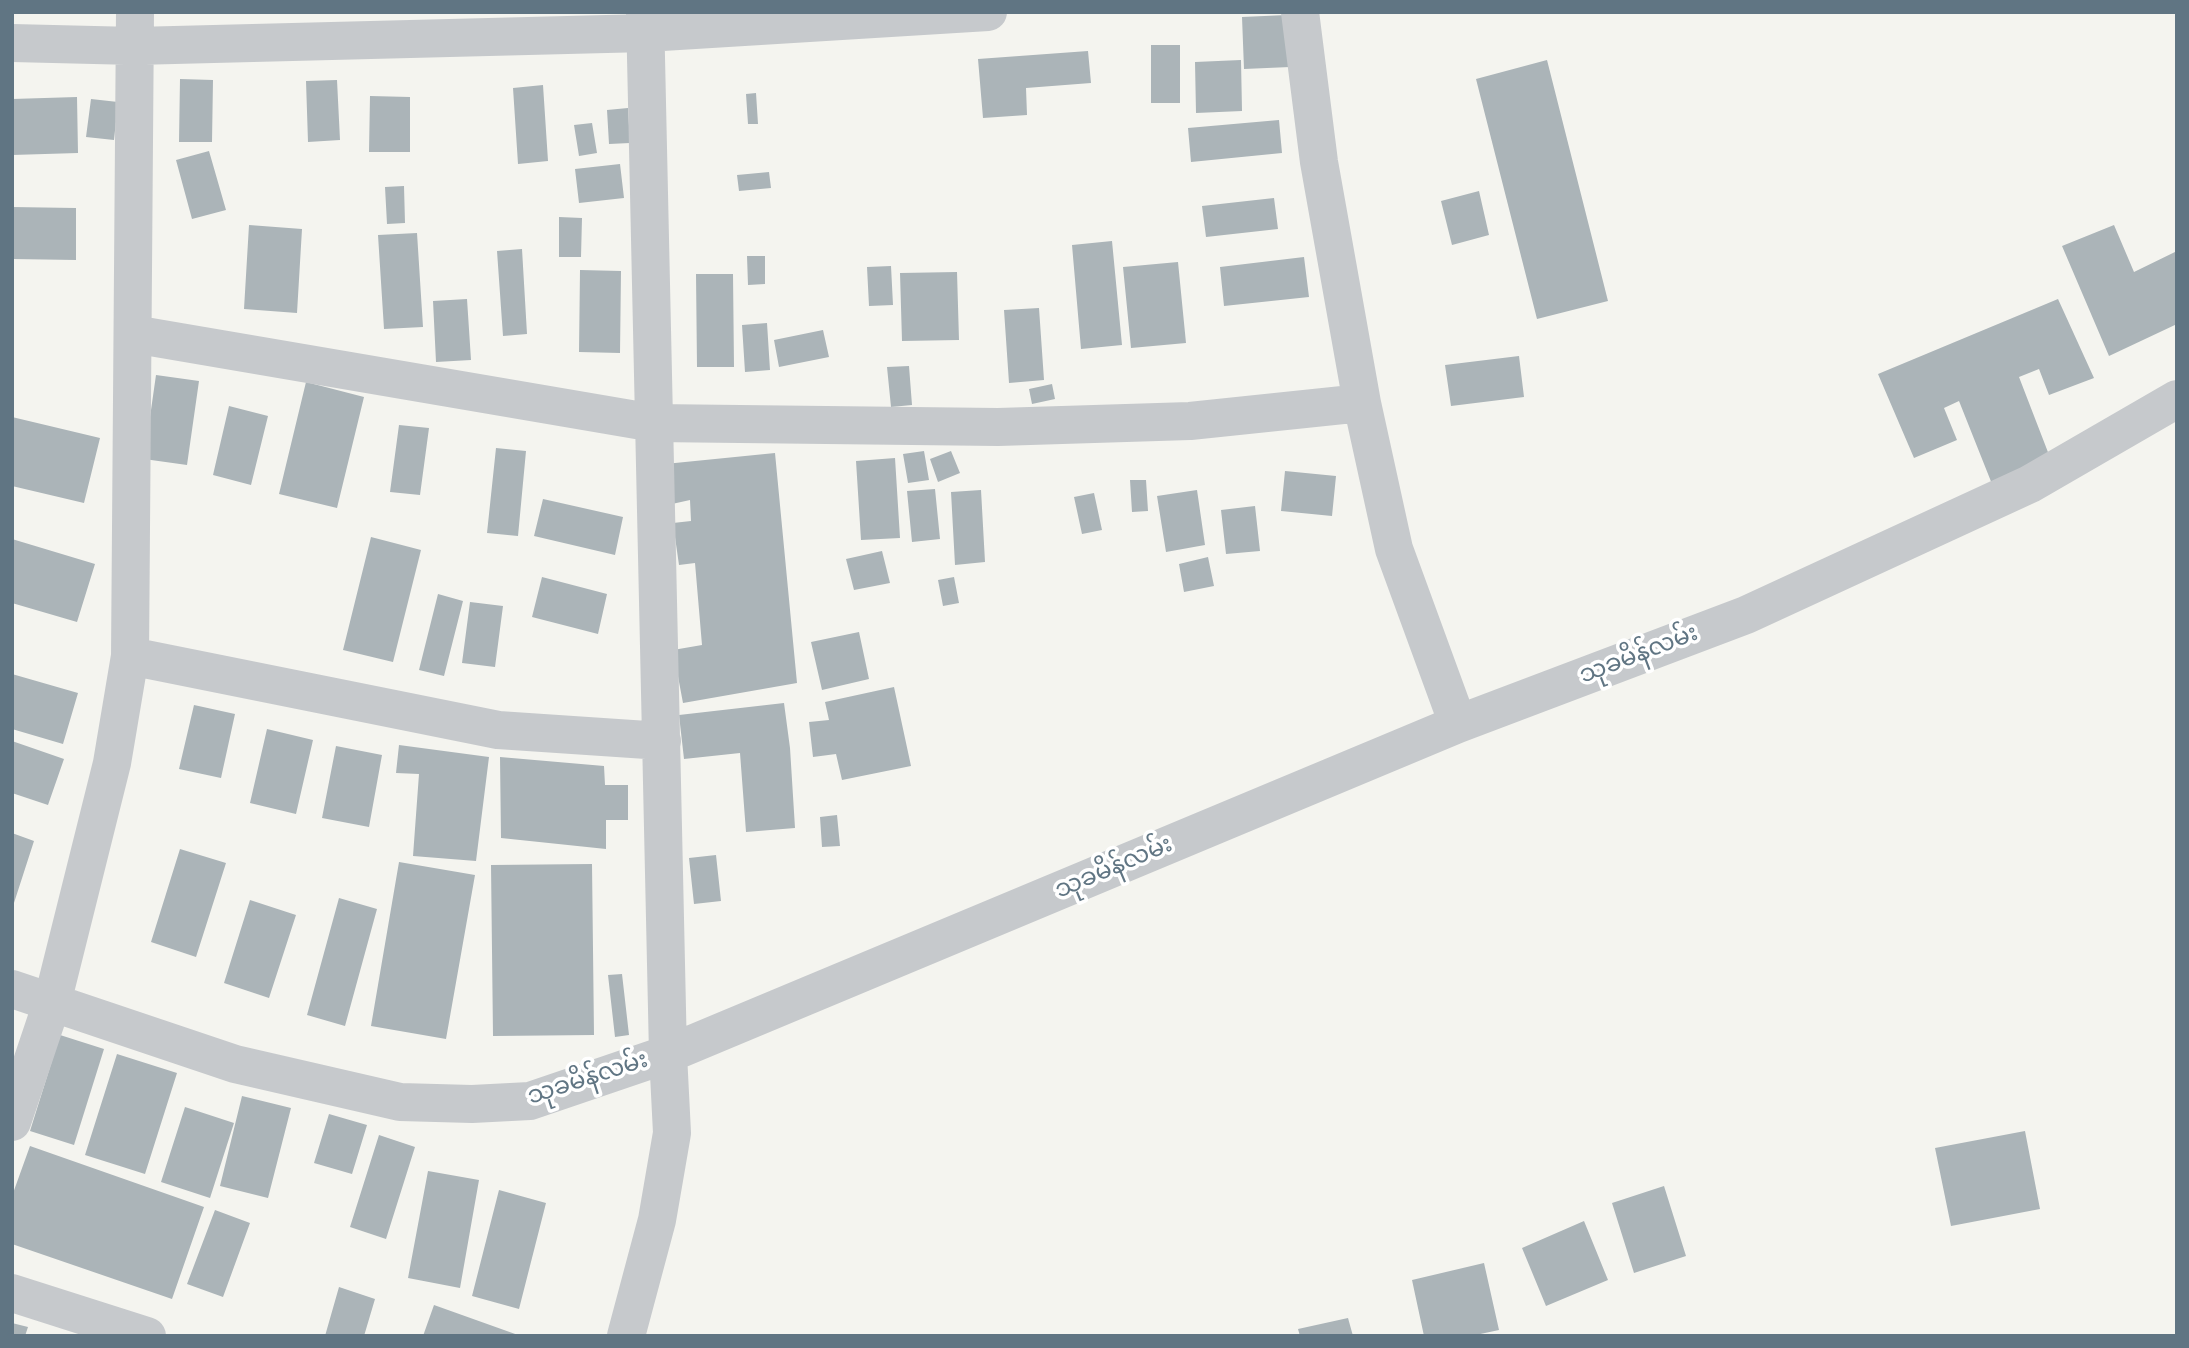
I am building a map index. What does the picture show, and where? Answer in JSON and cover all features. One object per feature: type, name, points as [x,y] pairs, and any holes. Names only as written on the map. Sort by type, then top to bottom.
[{"type":"street","points":[[12,43],[135,29],[646,23],[988,12]]},
{"type":"street","points":[[1300,12],[1320,162],[1362,403],[1394,550],[1458,724]]},
{"type":"street","points":[[626,1336],[657,1220],[672,1133],[668,1054],[646,23]]},
{"type":"street","points":[[12,1122],[52,1003],[113,763],[130,656],[135,29]]},
{"type":"street","points":[[133,334],[654,423],[1012,427],[1190,421],[1362,403]]},
{"type":"street","name":"သုခမိန်လမ်း","points":[[12,989],[235,1064],[400,1102],[472,1104],[530,1101],[668,1054],[1458,724],[1746,615],[2030,485],[2177,399]]},
{"type":"street","points":[[130,656],[498,730],[662,741]]},
{"type":"street","points":[[12,1293],[147,1336]]},
{"type":"building","points":[[1287,15],[1290,67],[1244,69],[1242,17]]},
{"type":"building","points":[[1151,45],[1180,45],[1180,103],[1151,103]]},
{"type":"building","points":[[1088,51],[1091,83],[1026,88],[1027,115],[983,118],[978,59]]},
{"type":"building","points":[[1241,60],[1242,111],[1196,113],[1195,62]]},
{"type":"building","points":[[1547,60],[1608,301],[1537,319],[1476,79]]},
{"type":"building","points":[[180,79],[213,80],[212,142],[179,142]]},
{"type":"building","points":[[337,80],[340,140],[308,142],[306,81]]},
{"type":"building","points":[[543,85],[548,161],[518,164],[513,88]]},
{"type":"building","points":[[756,93],[758,124],[748,124],[746,94]]},
{"type":"building","points":[[370,96],[410,97],[410,152],[369,152]]},
{"type":"building","points":[[77,97],[78,153],[12,155],[12,99]]},
{"type":"building","points":[[91,99],[118,102],[114,140],[86,137]]},
{"type":"building","points":[[628,108],[630,143],[609,144],[607,110]]},
{"type":"building","points":[[1279,120],[1282,153],[1191,162],[1188,128]]},
{"type":"building","points":[[592,123],[597,153],[579,156],[574,125]]},
{"type":"building","points":[[209,151],[226,210],[192,219],[176,160]]},
{"type":"building","points":[[620,164],[624,198],[579,203],[575,169]]},
{"type":"building","points":[[769,172],[771,188],[739,191],[737,175]]},
{"type":"building","points":[[404,186],[405,223],[387,224],[385,187]]},
{"type":"building","points":[[1479,191],[1489,235],[1452,245],[1441,201]]},
{"type":"building","points":[[1274,198],[1278,229],[1206,237],[1202,206]]},
{"type":"building","points":[[12,207],[76,208],[76,260],[12,259]]},
{"type":"building","points":[[559,217],[582,218],[581,257],[559,257]]},
{"type":"building","points":[[249,225],[302,229],[297,313],[244,309]]},
{"type":"building","points":[[2114,225],[2134,272],[2177,251],[2177,324],[2109,356],[2062,246]]},
{"type":"building","points":[[417,233],[423,327],[384,329],[378,235]]},
{"type":"building","points":[[1112,241],[1122,345],[1081,349],[1072,245]]},
{"type":"building","points":[[522,249],[527,334],[503,336],[497,251]]},
{"type":"building","points":[[747,256],[765,256],[765,284],[748,285]]},
{"type":"building","points":[[1304,257],[1309,297],[1224,306],[1220,267]]},
{"type":"building","points":[[1178,262],[1186,343],[1131,348],[1123,267]]},
{"type":"building","points":[[891,266],[893,305],[869,306],[867,267]]},
{"type":"building","points":[[580,270],[621,271],[620,353],[579,352]]},
{"type":"building","points":[[957,272],[959,340],[902,341],[900,273]]},
{"type":"building","points":[[696,274],[733,274],[734,367],[697,367]]},
{"type":"building","points":[[467,299],[471,360],[436,362],[433,301]]},
{"type":"building","points":[[2058,299],[2094,378],[2049,395],[2039,369],[2019,377],[2051,460],[1992,484],[1959,401],[1944,408],[1957,440],[1914,458],[1878,374]]},
{"type":"building","points":[[1039,308],[1044,380],[1009,383],[1004,310]]},
{"type":"building","points":[[767,323],[770,370],[745,372],[742,325]]},
{"type":"building","points":[[823,330],[829,357],[779,367],[774,340]]},
{"type":"building","points":[[1519,356],[1524,397],[1451,406],[1445,365]]},
{"type":"building","points":[[909,366],[912,405],[891,407],[887,367]]},
{"type":"building","points":[[156,375],[199,381],[187,465],[144,459]]},
{"type":"building","points":[[306,382],[364,397],[337,508],[279,494]]},
{"type":"building","points":[[1052,384],[1055,399],[1032,404],[1029,389]]},
{"type":"building","points":[[229,406],[268,416],[251,485],[213,475]]},
{"type":"building","points":[[12,417],[100,438],[84,503],[12,486]]},
{"type":"building","points":[[399,425],[429,428],[420,495],[390,492]]},
{"type":"building","points":[[496,448],[526,451],[518,536],[487,533]]},
{"type":"building","points":[[924,451],[929,480],[908,483],[903,454]]},
{"type":"building","points":[[951,451],[960,473],[938,482],[930,459]]},
{"type":"building","points":[[775,453],[797,683],[683,703],[673,650],[702,645],[695,563],[679,565],[673,523],[691,521],[690,500],[672,504],[665,464]]},
{"type":"building","points":[[895,458],[900,538],[861,540],[856,461]]},
{"type":"building","points":[[1285,471],[1336,476],[1332,516],[1281,511]]},
{"type":"building","points":[[1130,480],[1146,480],[1148,511],[1132,512]]},
{"type":"building","points":[[935,489],[940,539],[912,542],[907,491]]},
{"type":"building","points":[[981,490],[985,562],[955,565],[951,492]]},
{"type":"building","points":[[1197,490],[1205,545],[1166,552],[1157,496]]},
{"type":"building","points":[[1094,493],[1102,530],[1082,534],[1074,497]]},
{"type":"building","points":[[543,499],[623,517],[615,555],[534,536]]},
{"type":"building","points":[[1255,506],[1260,551],[1226,554],[1221,510]]},
{"type":"building","points":[[371,537],[421,550],[393,662],[343,650]]},
{"type":"building","points":[[12,539],[95,564],[77,622],[12,603]]},
{"type":"building","points":[[882,551],[890,583],[854,590],[846,559]]},
{"type":"building","points":[[1208,557],[1214,586],[1184,592],[1179,564]]},
{"type":"building","points":[[542,577],[607,594],[598,634],[532,617]]},
{"type":"building","points":[[954,577],[959,603],[943,606],[938,580]]},
{"type":"building","points":[[438,594],[463,601],[444,676],[419,670]]},
{"type":"building","points":[[470,602],[503,606],[495,667],[462,663]]},
{"type":"building","points":[[859,632],[869,679],[822,690],[811,642]]},
{"type":"building","points":[[12,674],[78,693],[63,744],[12,729]]},
{"type":"building","points":[[894,687],[911,766],[842,780],[836,754],[813,757],[809,722],[829,720],[825,702]]},
{"type":"building","points":[[784,703],[795,828],[746,832],[740,753],[684,759],[679,715]]},
{"type":"building","points":[[194,705],[235,714],[221,778],[179,769]]},
{"type":"building","points":[[267,729],[313,740],[296,814],[250,803]]},
{"type":"building","points":[[12,741],[64,759],[48,805],[12,793]]},
{"type":"building","points":[[399,745],[489,757],[476,861],[413,856],[419,774],[396,773]]},
{"type":"building","points":[[336,746],[382,755],[369,827],[322,818]]},
{"type":"building","points":[[500,757],[604,766],[605,785],[628,785],[628,820],[606,820],[606,849],[501,838]]},
{"type":"building","points":[[837,815],[840,846],[822,847],[820,817]]},
{"type":"building","points":[[12,833],[34,841],[13,906],[12,906]]},
{"type":"building","points":[[180,849],[226,863],[196,957],[151,942]]},
{"type":"building","points":[[716,855],[721,901],[694,904],[689,858]]},
{"type":"building","points":[[399,862],[475,875],[446,1039],[371,1026]]},
{"type":"building","points":[[592,864],[594,1035],[493,1036],[491,865]]},
{"type":"building","points":[[339,898],[377,909],[345,1026],[307,1015]]},
{"type":"building","points":[[250,900],[296,915],[269,998],[224,983]]},
{"type":"building","points":[[622,974],[629,1035],[615,1037],[608,975]]},
{"type":"building","points":[[60,1035],[104,1049],[74,1145],[30,1131]]},
{"type":"building","points":[[117,1054],[177,1073],[145,1174],[85,1155]]},
{"type":"building","points":[[242,1096],[291,1108],[268,1198],[220,1186]]},
{"type":"building","points":[[185,1107],[234,1123],[210,1198],[161,1182]]},
{"type":"building","points":[[329,1114],[367,1125],[352,1174],[314,1163]]},
{"type":"building","points":[[2025,1131],[2040,1209],[1951,1226],[1935,1148]]},
{"type":"building","points":[[379,1135],[415,1147],[386,1239],[350,1227]]},
{"type":"building","points":[[30,1146],[204,1207],[172,1299],[12,1244],[12,1196]]},
{"type":"building","points":[[428,1171],[479,1180],[460,1288],[408,1278]]},
{"type":"building","points":[[1664,1186],[1686,1256],[1634,1273],[1612,1203]]},
{"type":"building","points":[[499,1190],[546,1203],[519,1309],[472,1296]]},
{"type":"building","points":[[215,1210],[250,1223],[223,1297],[187,1284]]},
{"type":"building","points":[[1584,1221],[1608,1280],[1546,1306],[1522,1248]]},
{"type":"building","points":[[1484,1263],[1499,1330],[1471,1336],[1424,1336],[1412,1280]]},
{"type":"building","points":[[339,1287],[375,1299],[364,1336],[325,1336]]},
{"type":"building","points":[[434,1305],[518,1335],[518,1336],[423,1336]]},
{"type":"building","points":[[1348,1318],[1353,1336],[1300,1336],[1298,1329]]},
{"type":"building","points":[[12,1323],[28,1327],[25,1336],[12,1336]]}]
